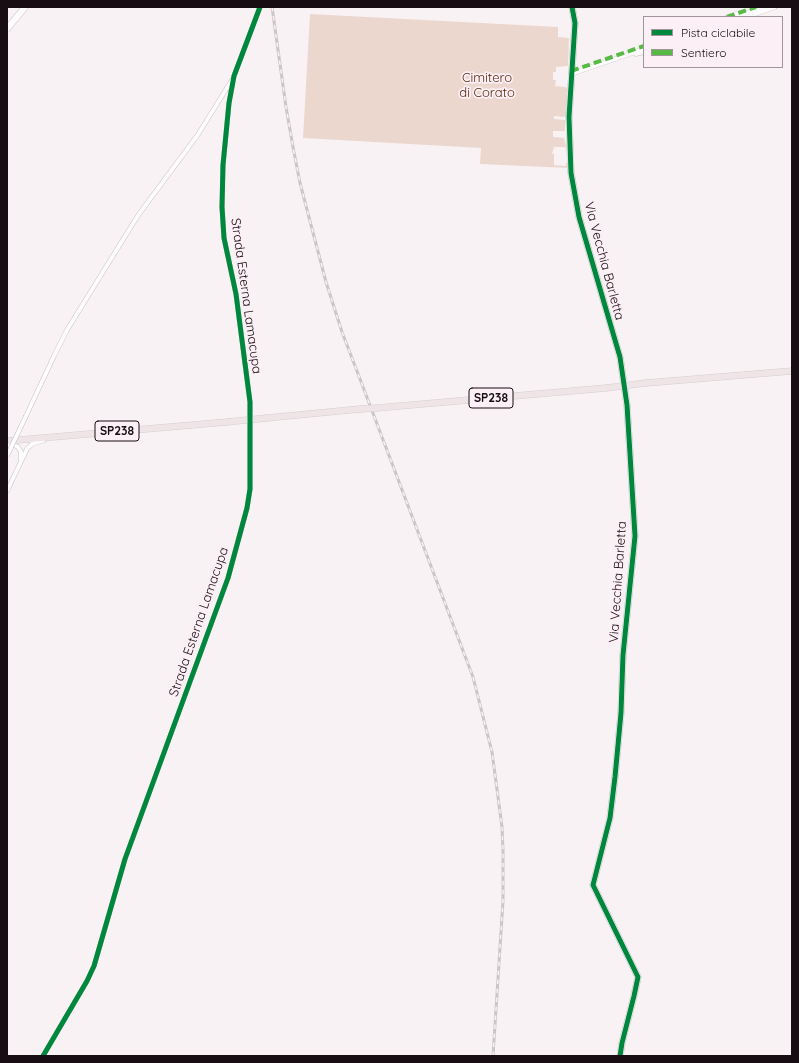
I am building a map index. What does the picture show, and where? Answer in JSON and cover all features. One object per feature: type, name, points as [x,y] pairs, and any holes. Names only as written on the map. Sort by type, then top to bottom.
[{"type":"main road","name":"SP238","points":[[7,441],[792,371]]},
{"type":"street","points":[[7,29],[25,7]]},
{"type":"street","points":[[7,456],[54,356],[68,330],[139,214],[197,136],[234,76],[260,7]]},
{"type":"street","name":"Via Vecchia Barletta","points":[[572,7],[575,24],[569,117],[571,173],[579,217],[620,357],[627,405],[635,536],[623,655],[621,713],[616,777],[610,818],[593,885],[638,977],[620,1056]]},
{"type":"street","points":[[730,16],[756,7]]},
{"type":"street","points":[[739,16],[764,7]]},
{"type":"street","points":[[749,16],[775,7]]},
{"type":"street","points":[[571,74],[643,49]]},
{"type":"street","name":"Strada Esterna Lamacupa","points":[[43,1056],[87,981],[94,966],[125,859],[228,578],[247,508],[250,489],[250,402],[236,294],[224,238],[222,205],[223,165],[229,103],[234,76]]},
{"type":"street","points":[[7,491],[27,449],[32,444],[50,437]]},
{"type":"street","points":[[7,446],[14,445],[18,447],[21,452],[21,460]]},
{"type":"green space","name":"Cimitero di Corato","points":[[310,14],[558,27],[558,37],[569,38],[568,66],[556,67],[556,72],[553,72],[553,80],[556,80],[555,86],[566,87],[567,89],[566,115],[564,117],[554,116],[554,119],[565,120],[565,130],[553,131],[553,137],[564,138],[567,150],[565,147],[554,147],[552,154],[554,154],[554,165],[566,166],[566,163],[568,163],[569,168],[480,164],[481,148],[303,138]]},
{"type":"railway","points":[[272,7],[286,107],[300,183],[326,282],[342,332],[473,677],[492,752],[502,827],[503,850],[503,901],[493,1056]]},
{"type":"marked path","points":[[730,16],[756,7]]},
{"type":"marked path","points":[[571,71],[643,46]]},
{"type":"cycle path","points":[[43,1056],[87,981],[94,966],[125,859],[228,578],[247,508],[250,489],[250,402],[236,294],[224,238],[222,207],[223,165],[229,103],[234,76],[260,7]]},
{"type":"cycle path","points":[[572,7],[575,23],[569,117],[571,173],[579,217],[620,357],[627,405],[635,536],[623,655],[621,713],[615,777],[610,818],[593,885],[638,977],[620,1056]]}]
